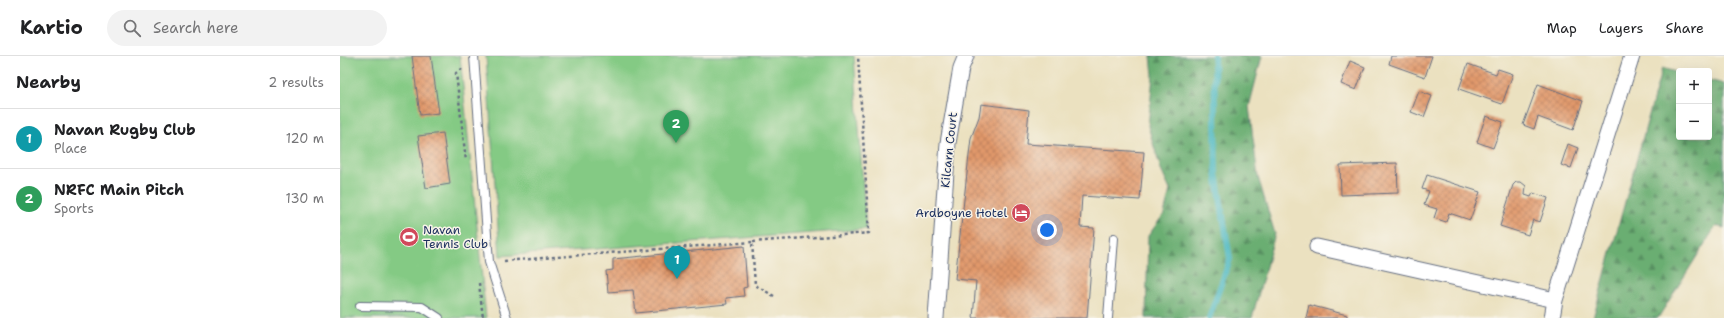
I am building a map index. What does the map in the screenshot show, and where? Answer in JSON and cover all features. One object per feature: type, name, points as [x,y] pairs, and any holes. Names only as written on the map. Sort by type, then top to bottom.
[{"type":"street","name":"Kilcarn Court","points":[[936,318],[948,143],[961,68],[966,56]]},
{"type":"street","points":[[1552,318],[1554,300],[1632,56]]},
{"type":"street","points":[[1317,247],[1554,300]]},
{"type":"lane","points":[[474,56],[489,262],[507,318]]},
{"type":"lane","points":[[1108,318],[1114,238]]},
{"type":"lane","points":[[360,306],[422,307],[439,318]]},
{"type":"path","points":[[489,262],[869,233],[858,56]]},
{"type":"path","points":[[752,242],[755,285],[774,296]]},
{"type":"green space","name":"Navan Tennis Club","points":[[340,56],[460,56],[486,318],[340,318]]},
{"type":"green space","points":[[486,56],[854,56],[866,229],[500,256]]},
{"type":"green space","points":[[1151,56],[1262,56],[1249,107],[1258,177],[1275,234],[1252,318],[1146,318],[1148,236],[1164,214],[1170,190],[1161,170],[1148,126],[1153,75]]},
{"type":"green space","points":[[1662,68],[1676,72],[1676,140],[1712,140],[1712,81],[1724,84],[1724,228],[1716,226],[1658,318],[1593,318]]},
{"type":"building","points":[[412,56],[431,56],[439,113],[420,115]]},
{"type":"building","points":[[1391,56],[1432,56],[1425,77],[1389,64]]},
{"type":"building","points":[[1350,61],[1365,67],[1356,90],[1341,84]]},
{"type":"building","points":[[1468,64],[1496,74],[1498,69],[1513,74],[1502,104],[1459,89]]},
{"type":"building","points":[[1538,84],[1583,101],[1573,130],[1538,117],[1534,129],[1523,125]]},
{"type":"building","points":[[1419,91],[1432,96],[1424,117],[1411,112]]},
{"type":"building","name":"Ardboyne Hotel","points":[[981,104],[1029,110],[1026,144],[1144,152],[1140,200],[1082,196],[1080,227],[1094,228],[1087,318],[973,318],[976,281],[955,279],[971,138],[979,117]]},
{"type":"building","points":[[1486,116],[1503,122],[1493,148],[1477,142]]},
{"type":"building","points":[[443,133],[450,184],[426,188],[418,136]]},
{"type":"building","points":[[1568,144],[1578,148],[1571,168],[1561,165]]},
{"type":"building","points":[[1397,163],[1398,193],[1341,195],[1340,165]]},
{"type":"building","points":[[1427,175],[1480,192],[1470,220],[1449,213],[1446,222],[1434,218],[1437,209],[1424,205],[1429,191],[1422,189]]},
{"type":"building","points":[[1516,182],[1521,182],[1526,186],[1525,195],[1531,197],[1533,193],[1548,198],[1540,222],[1533,220],[1528,235],[1500,226],[1513,185]]},
{"type":"building","points":[[744,246],[747,287],[743,288],[744,296],[726,298],[727,304],[636,313],[633,290],[608,292],[606,271],[613,270],[613,259]]},
{"type":"building","points":[[1309,305],[1347,315],[1347,318],[1306,318]]},
{"type":"waterway","points":[[1209,318],[1230,259],[1216,173],[1214,56]]},
{"type":"place","name":"NRFC Main Pitch","points":[[676,143]]},
{"type":"place","name":"Ardboyne Hotel","points":[[1021,213]]},
{"type":"place","name":"Navan Tennis Club","points":[[409,237]]},
{"type":"place","name":"Navan Rugby Club","points":[[677,279]]}]
